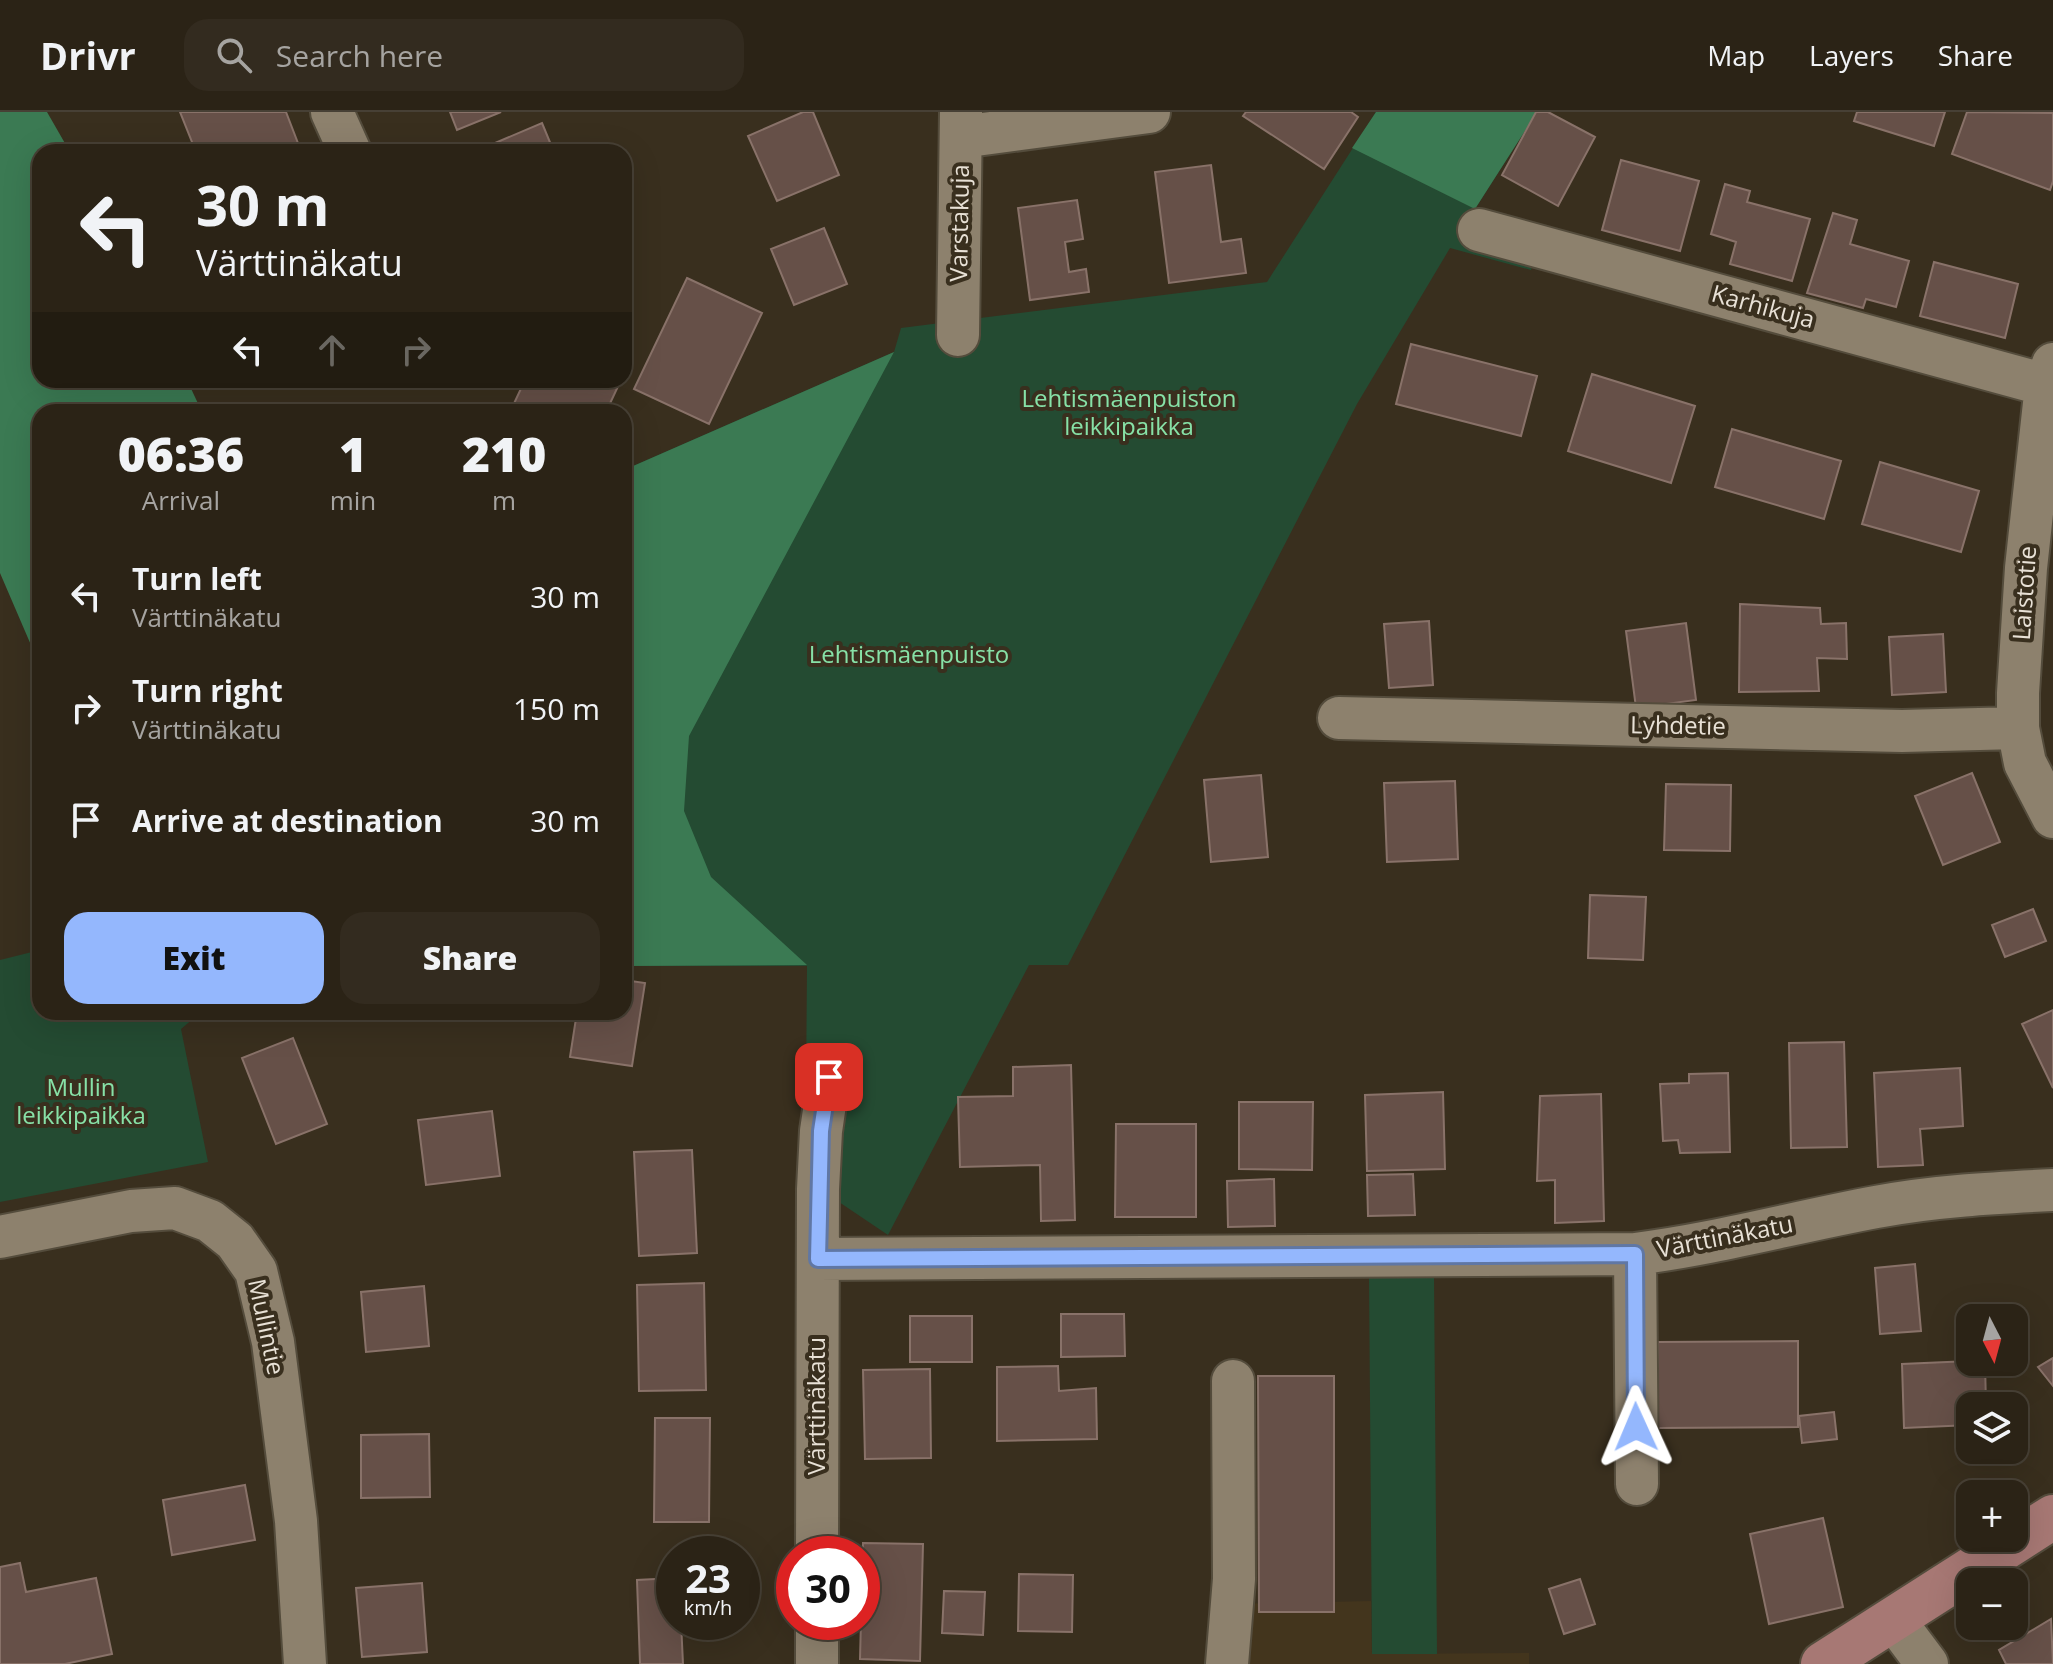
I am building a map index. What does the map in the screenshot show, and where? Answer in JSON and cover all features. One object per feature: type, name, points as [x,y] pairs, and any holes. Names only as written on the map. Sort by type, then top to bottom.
[{"type":"street","points":[[332,112],[346,144]]},
{"type":"street","points":[[961,124],[1149,112]]},
{"type":"street","name":"Varstakuja","points":[[958,335],[961,124]]},
{"type":"street","name":"Karhikuja","points":[[1479,230],[2050,374]]},
{"type":"street","name":"Laistotie","points":[[2050,374],[2039,571],[2018,693],[2018,728],[2025,763],[2053,817]]},
{"type":"street","name":"Lyhdetie","points":[[1339,718],[1887,731],[2018,728]]},
{"type":"street","name":"Värttinäkatu","points":[[817,1536],[821,1131],[829,1077]]},
{"type":"street","name":"Värttinäkatu","points":[[818,1259],[1635,1254],[1921,1200],[2053,1190]]},
{"type":"street","name":"Mullintie","points":[[0,1237],[131,1211],[175,1208],[210,1221],[235,1241],[256,1271],[273,1342],[294,1506],[305,1664]]},
{"type":"street","points":[[1635,1254],[1637,1484]]},
{"type":"street","points":[[1227,1664],[1234,1579],[1233,1381]]},
{"type":"street","points":[[1823,1664],[2053,1517]]},
{"type":"street","points":[[1894,1620],[1927,1664]]},
{"type":"street","points":[[817,1640],[817,1664]]},
{"type":"shaded area","points":[[1371,1601],[1372,1654],[1529,1653],[1529,1664],[1235,1664],[1230,1604]]},
{"type":"green space","points":[[0,112],[47,112],[65,144],[32,144],[32,388],[191,388],[198,404],[32,404],[32,647],[0,573]]},
{"type":"green space","name":"Lehtismäenpuisto","points":[[1376,112],[1537,112],[1475,209],[1543,228],[1531,270],[1450,248],[1357,404],[1068,965],[1029,965],[888,1235],[839,1202],[806,1087],[807,966],[632,966],[632,467],[894,352],[901,328],[1267,282]]},
{"type":"green space","points":[[1376,112],[1537,112],[1475,209],[1352,148]]},
{"type":"green space","points":[[894,352],[689,736],[684,811],[711,877],[807,965],[632,966],[632,467]]},
{"type":"green space","name":"Mullin leikkipaikka","points":[[32,952],[32,1020],[192,1020],[181,1029],[208,1162],[0,1202],[0,960]]},
{"type":"green space","points":[[1434,1274],[1437,1654],[1372,1654],[1369,1275]]},
{"type":"building","points":[[180,112],[286,112],[298,144],[193,144]]},
{"type":"building","points":[[450,112],[501,112],[457,130]]},
{"type":"building","points":[[803,112],[813,112],[839,175],[777,201],[748,136]]},
{"type":"building","points":[[1246,112],[1351,112],[1358,117],[1324,169],[1243,116]]},
{"type":"building","points":[[1536,112],[1548,112],[1595,137],[1558,206],[1502,175]]},
{"type":"building","points":[[1857,112],[1945,112],[1934,146],[1854,121]]},
{"type":"building","points":[[1967,112],[2053,113],[2053,181],[2050,190],[1952,154]]},
{"type":"building","points":[[542,123],[551,144],[493,144]]},
{"type":"building","points":[[1621,160],[1699,181],[1680,251],[1602,230]]},
{"type":"building","points":[[1211,165],[1221,242],[1241,239],[1246,273],[1169,283],[1155,172]]},
{"type":"building","points":[[1725,184],[1750,191],[1747,202],[1810,219],[1792,281],[1730,264],[1736,242],[1711,234]]},
{"type":"building","points":[[1077,200],[1083,239],[1065,242],[1069,272],[1086,269],[1089,292],[1030,300],[1018,208]]},
{"type":"building","points":[[1833,213],[1857,220],[1850,244],[1909,261],[1896,307],[1866,299],[1863,308],[1807,293]]},
{"type":"building","points":[[824,228],[847,284],[794,305],[771,249]]},
{"type":"building","points":[[1934,262],[2018,284],[2005,338],[1920,316]]},
{"type":"building","points":[[687,278],[762,313],[709,424],[634,389]]},
{"type":"building","points":[[1411,344],[1537,376],[1521,436],[1396,404]]},
{"type":"building","points":[[1592,374],[1695,406],[1671,483],[1568,451]]},
{"type":"building","points":[[521,388],[617,388],[610,404],[514,404]]},
{"type":"building","points":[[1732,429],[1841,461],[1824,519],[1715,487]]},
{"type":"building","points":[[1880,462],[1979,491],[1961,552],[1862,524]]},
{"type":"building","points":[[1740,604],[1820,608],[1821,624],[1846,623],[1847,659],[1817,658],[1819,691],[1739,692]]},
{"type":"building","points":[[1429,621],[1433,685],[1389,688],[1384,624]]},
{"type":"building","points":[[1686,623],[1696,700],[1636,708],[1626,631]]},
{"type":"building","points":[[1943,634],[1946,692],[1892,695],[1889,637]]},
{"type":"building","points":[[1972,773],[2000,842],[1943,865],[1915,796]]},
{"type":"building","points":[[1261,775],[1268,857],[1211,862],[1204,780]]},
{"type":"building","points":[[1455,781],[1458,859],[1387,862],[1384,783]]},
{"type":"building","points":[[1666,784],[1731,785],[1730,851],[1664,850]]},
{"type":"building","points":[[1590,895],[1646,897],[1643,960],[1588,958]]},
{"type":"building","points":[[2033,909],[2046,941],[2005,957],[1992,925]]},
{"type":"building","points":[[632,981],[645,983],[632,1066],[570,1057],[576,1020],[632,1020]]},
{"type":"building","points":[[2053,1010],[2053,1088],[2022,1024]]},
{"type":"building","points":[[293,1038],[327,1124],[276,1144],[242,1058]]},
{"type":"building","points":[[1844,1042],[1847,1147],[1791,1148],[1789,1043]]},
{"type":"building","points":[[1071,1065],[1075,1220],[1041,1221],[1040,1165],[960,1167],[958,1097],[1013,1096],[1013,1067]]},
{"type":"building","points":[[1960,1068],[1963,1126],[1920,1129],[1923,1165],[1878,1167],[1874,1073]]},
{"type":"building","points":[[1728,1073],[1730,1152],[1680,1153],[1678,1140],[1663,1141],[1660,1084],[1689,1083],[1689,1074]]},
{"type":"building","points":[[1443,1092],[1445,1169],[1367,1171],[1365,1095]]},
{"type":"building","points":[[1601,1094],[1604,1221],[1555,1223],[1555,1180],[1537,1181],[1540,1096]]},
{"type":"building","points":[[1239,1102],[1313,1102],[1312,1170],[1239,1169]]},
{"type":"building","points":[[492,1111],[500,1176],[426,1185],[418,1120]]},
{"type":"building","points":[[1116,1124],[1196,1124],[1196,1217],[1115,1217]]},
{"type":"building","points":[[692,1150],[697,1253],[639,1256],[634,1152]]},
{"type":"building","points":[[1413,1174],[1415,1215],[1368,1216],[1367,1175]]},
{"type":"building","points":[[1274,1179],[1275,1226],[1228,1227],[1227,1181]]},
{"type":"building","points":[[1915,1264],[1921,1331],[1880,1334],[1875,1268]]},
{"type":"building","points":[[704,1283],[706,1390],[639,1391],[637,1285]]},
{"type":"building","points":[[424,1286],[429,1346],[366,1352],[361,1292]]},
{"type":"building","points":[[1061,1314],[1124,1314],[1125,1356],[1061,1357]]},
{"type":"building","points":[[910,1316],[972,1316],[972,1362],[910,1362]]},
{"type":"building","points":[[1798,1341],[1798,1427],[1658,1428],[1658,1342]]},
{"type":"building","points":[[2053,1358],[2053,1386],[2038,1367]]},
{"type":"building","points":[[1956,1362],[1956,1376],[1985,1376],[1986,1392],[1956,1392],[1956,1426],[1904,1428],[1902,1364]]},
{"type":"building","points":[[1058,1366],[1059,1391],[1096,1388],[1097,1439],[997,1441],[997,1367]]},
{"type":"building","points":[[930,1369],[931,1458],[865,1459],[863,1370]]},
{"type":"building","points":[[1258,1376],[1334,1376],[1334,1612],[1259,1612]]},
{"type":"building","points":[[1834,1412],[1837,1439],[1802,1443],[1799,1416]]},
{"type":"building","points":[[655,1418],[710,1418],[709,1522],[654,1522]]},
{"type":"building","points":[[429,1434],[430,1497],[361,1498],[361,1435]]},
{"type":"building","points":[[245,1485],[255,1540],[172,1555],[163,1500]]},
{"type":"building","points":[[1823,1518],[1843,1607],[1769,1624],[1750,1534]]},
{"type":"building","points":[[880,1543],[923,1544],[920,1661],[860,1659],[860,1640],[880,1640]]},
{"type":"building","points":[[20,1563],[26,1592],[96,1578],[112,1654],[65,1664],[0,1664],[0,1567]]},
{"type":"building","points":[[1019,1574],[1073,1575],[1072,1632],[1018,1631]]},
{"type":"building","points":[[656,1579],[656,1640],[682,1640],[683,1664],[640,1664],[637,1580]]},
{"type":"building","points":[[1580,1579],[1595,1624],[1564,1634],[1549,1589]]},
{"type":"building","points":[[422,1583],[427,1652],[362,1657],[356,1588]]},
{"type":"building","points":[[944,1591],[985,1592],[983,1635],[942,1633]]},
{"type":"building","points":[[2051,1619],[2053,1664],[2006,1664],[1999,1650],[2016,1640],[2028,1640],[2028,1633]]},
{"type":"route","points":[[829,1077],[821,1131],[818,1259],[1635,1254],[1636,1427]]},
{"type":"park label","name":"Lehtismäenpuiston leikkipaikka","points":[[1129,413]]}]
